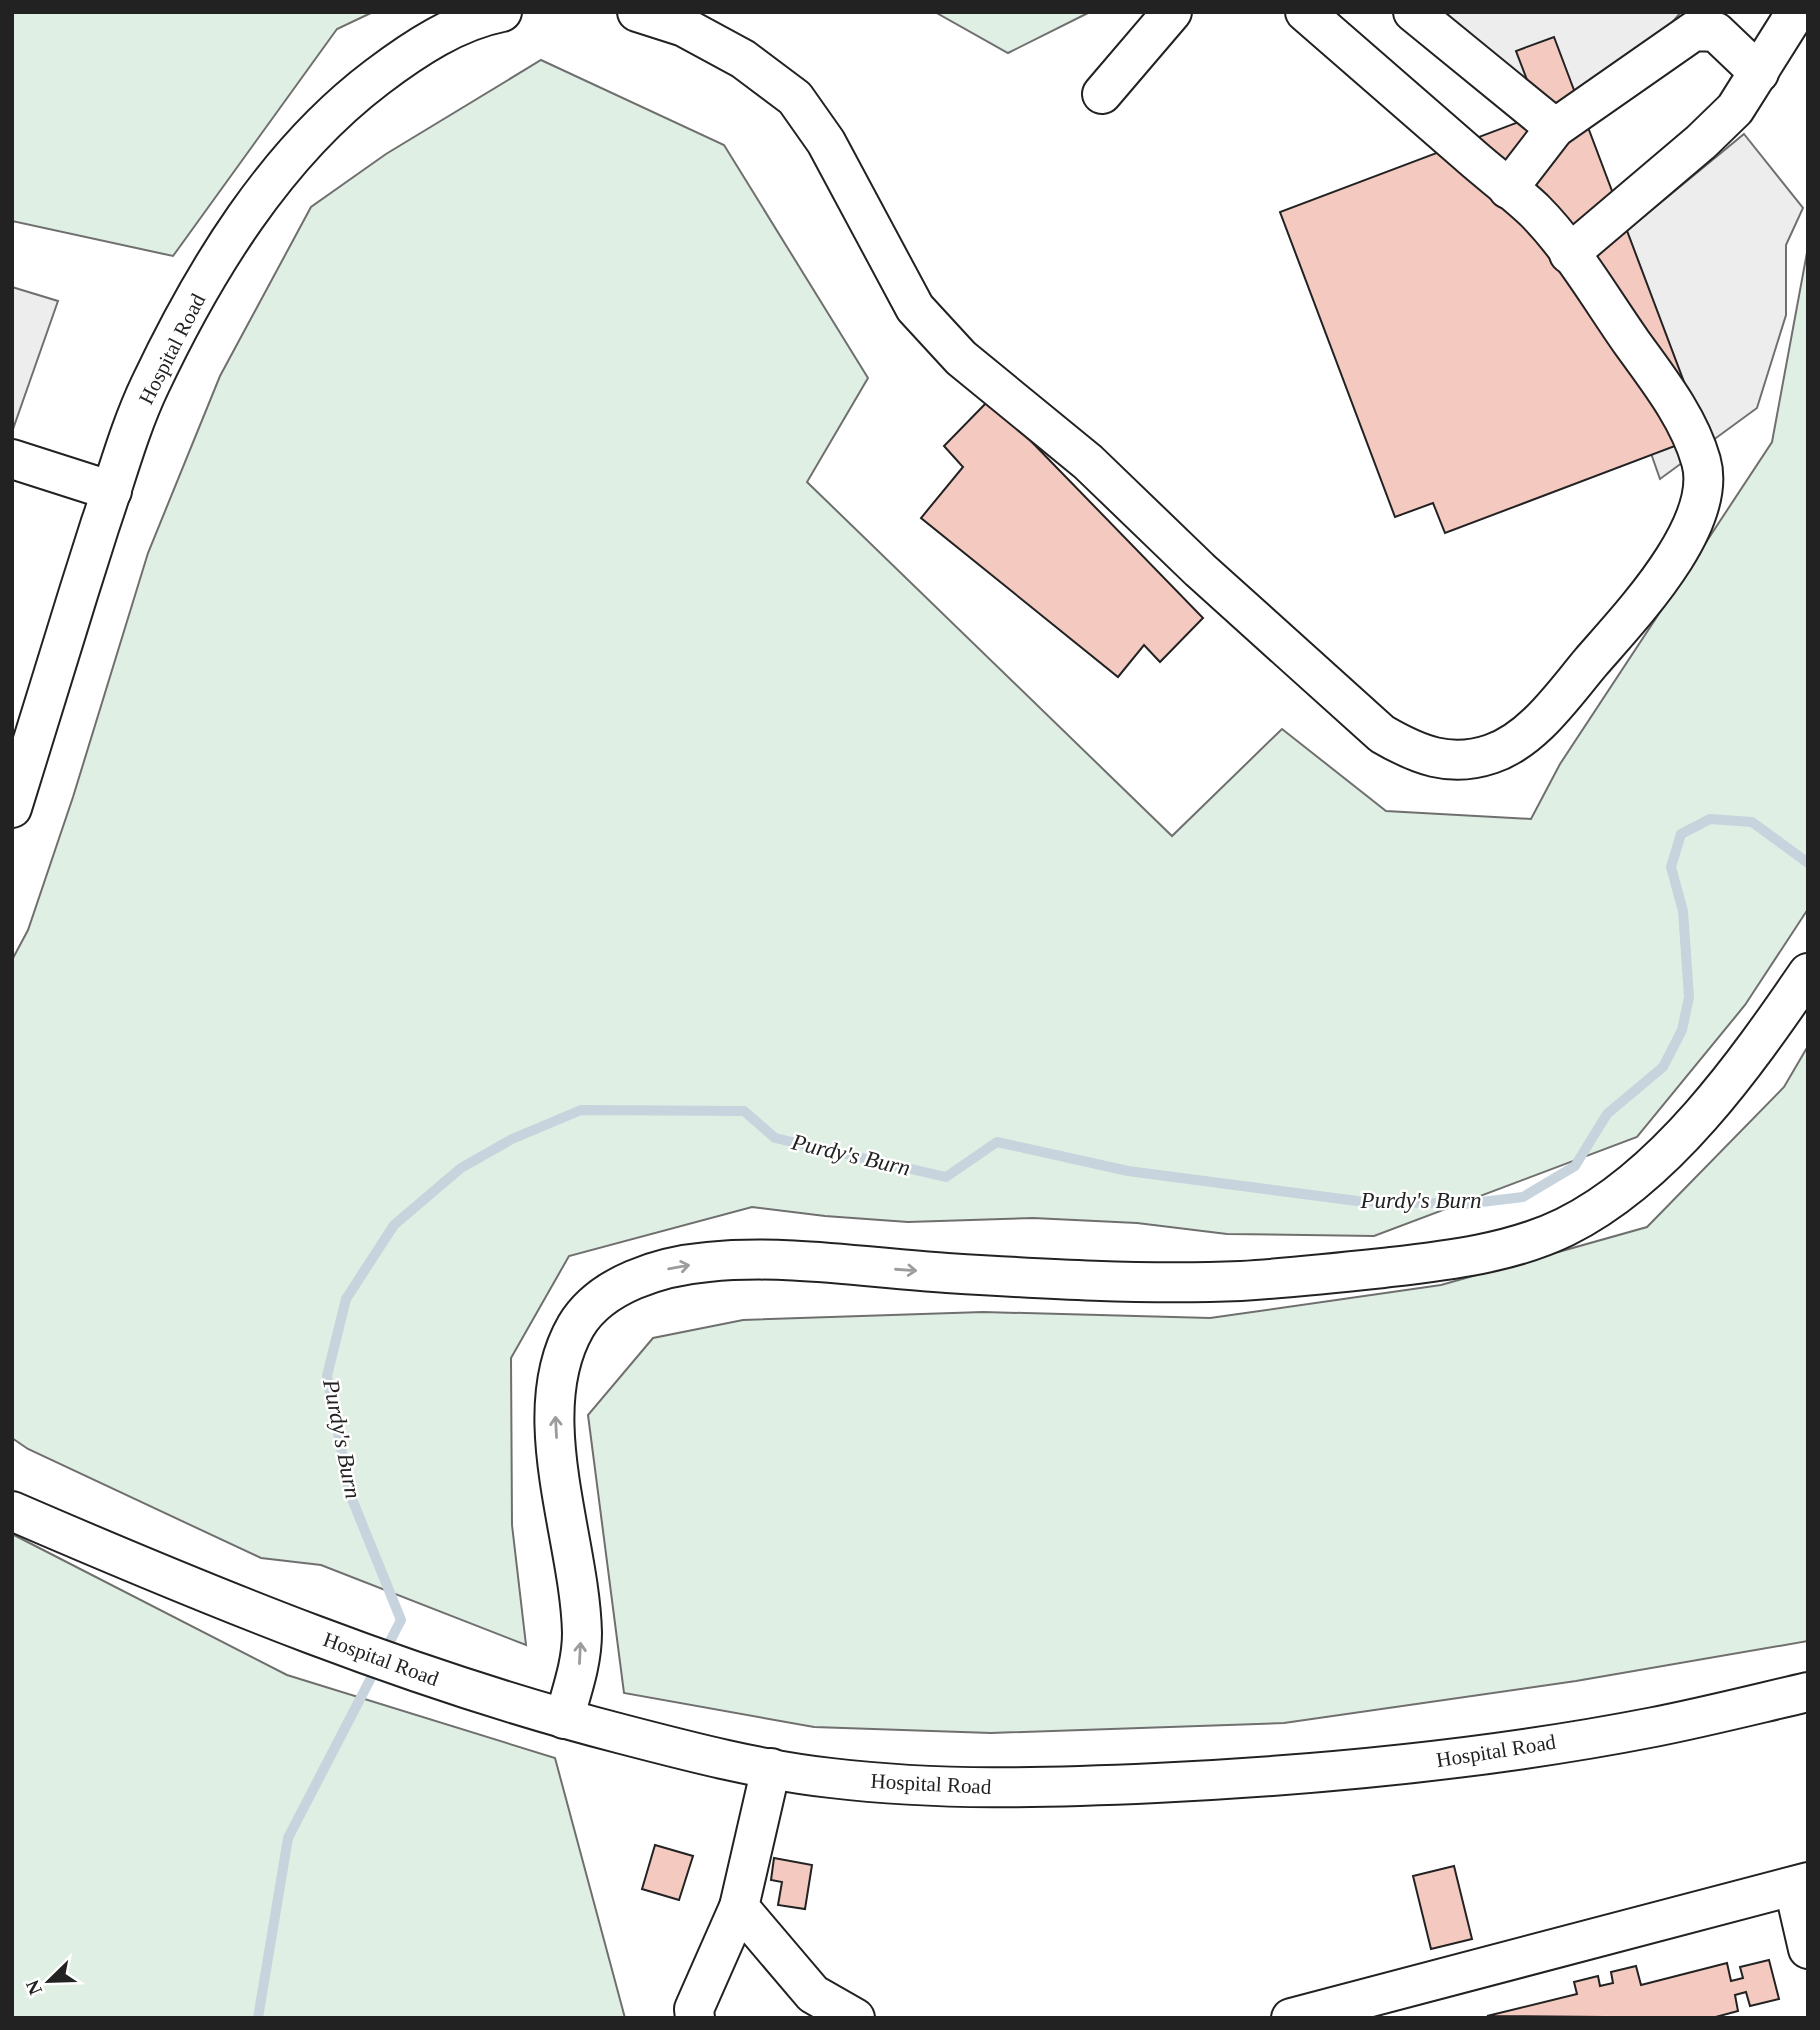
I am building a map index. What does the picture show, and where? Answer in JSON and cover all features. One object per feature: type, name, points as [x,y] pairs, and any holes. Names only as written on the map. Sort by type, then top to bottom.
[{"type":"main road","name":"Hospital Road","points":[[12,808],[111,491],[149,387],[215,264],[280,171],[342,104],[416,48],[482,16],[502,12]]},
{"type":"main road","points":[[637,12],[684,27],[743,59],[795,99],[826,142],[915,308],[961,358],[1088,462],[1200,570],[1382,734],[1413,753],[1439,760],[1468,761],[1494,753],[1519,739],[1549,711],[1655,587],[1677,554],[1705,487],[1702,462],[1690,430],[1661,383],[1569,254],[1534,210],[1305,12]]},
{"type":"main road","points":[[1102,94],[1172,12]]},
{"type":"main road","points":[[1413,12],[1555,128]]},
{"type":"main road","points":[[1569,254],[1701,142],[1735,109],[1796,12]]},
{"type":"main road","points":[[1508,189],[1555,128],[1694,31],[1716,32],[1759,73]]},
{"type":"main road","points":[[12,459],[111,491]]},
{"type":"main road","points":[[564,1719],[580,1663],[582,1629],[557,1451],[555,1393],[563,1355],[578,1323],[601,1299],[628,1283],[662,1269],[707,1262],[750,1260],[1003,1276],[1239,1281],[1423,1263],[1497,1250],[1562,1229],[1622,1194],[1670,1150],[1808,972]]},
{"type":"main road","name":"Hospital Road","points":[[12,1485],[86,1543]]},
{"type":"main road","name":"Hospital Road","points":[[12,1511],[276,1621],[458,1687],[564,1719],[722,1760],[829,1778],[937,1788],[1045,1788],[1247,1778],[1410,1764],[1652,1727],[1808,1692]]},
{"type":"main road","points":[[695,2018],[694,2009],[739,1907],[771,1768]]},
{"type":"main road","points":[[1291,2018],[1390,2005],[1801,1885],[1808,1949]]},
{"type":"main road","points":[[739,1907],[813,1994],[855,2018]]},
{"type":"main road","points":[[713,1965],[720,2018]]},
{"type":"green space","points":[[12,12],[373,12],[337,29],[173,256],[12,221]]},
{"type":"green space","points":[[935,12],[1090,12],[1008,53]]},
{"type":"green space","points":[[541,60],[724,145],[868,378],[807,482],[1172,836],[1282,729],[1386,811],[1531,819],[1560,764],[1772,442],[1808,247],[1808,909],[1745,1005],[1637,1137],[1374,1236],[1227,1234],[1137,1223],[1033,1218],[908,1222],[752,1207],[569,1256],[511,1358],[512,1525],[526,1645],[321,1565],[261,1558],[28,1449],[12,1438],[12,960],[28,930],[73,797],[148,553],[220,376],[311,207],[386,154]]},
{"type":"green space","points":[[1808,1046],[1808,1641],[1576,1681],[1284,1723],[991,1733],[814,1727],[624,1693],[588,1415],[653,1338],[743,1320],[983,1312],[1210,1318],[1441,1285],[1647,1227],[1784,1087]]},
{"type":"green space","points":[[12,1534],[287,1675],[555,1758],[625,2018],[12,2018]]},
{"type":"shaded area","points":[[1401,12],[1681,12],[1665,31],[1538,121]]},
{"type":"shaded area","points":[[1744,134],[1803,208],[1786,245],[1786,315],[1757,408],[1660,479],[1647,442],[1547,296]]},
{"type":"shaded area","points":[[12,287],[58,301],[12,432]]},
{"type":"building","points":[[1554,37],[1704,435],[1445,533],[1433,503],[1395,517],[1280,212],[1540,114],[1516,51]]},
{"type":"building","points":[[990,399],[1203,618],[1160,662],[1144,645],[1118,677],[921,518],[963,467],[944,446]]},
{"type":"building","points":[[655,1845],[693,1856],[679,1900],[642,1889]]},
{"type":"building","points":[[774,1858],[812,1865],[805,1909],[778,1905],[782,1882],[771,1880]]},
{"type":"building","points":[[1454,1866],[1472,1939],[1431,1949],[1413,1876]]},
{"type":"building","points":[[1769,1960],[1779,1999],[1750,2006],[1746,1992],[1735,1995],[1738,2011],[1712,2018],[1487,2016],[1577,1994],[1574,1982],[1598,1976],[1600,1986],[1613,1983],[1611,1972],[1636,1966],[1641,1985],[1727,1963],[1731,1981],[1743,1978],[1740,1967]]},
{"type":"waterway","name":"Purdy's Burn","points":[[258,2018],[288,1838],[401,1620],[350,1494],[327,1376],[346,1299],[394,1225],[461,1168],[512,1139],[581,1110],[744,1111],[775,1138],[946,1177],[997,1142],[1128,1171],[1357,1201],[1465,1204],[1523,1197],[1575,1166],[1607,1114],[1663,1067],[1682,1030],[1689,997],[1683,911],[1671,867],[1681,834],[1710,819],[1752,822],[1808,863]]}]
